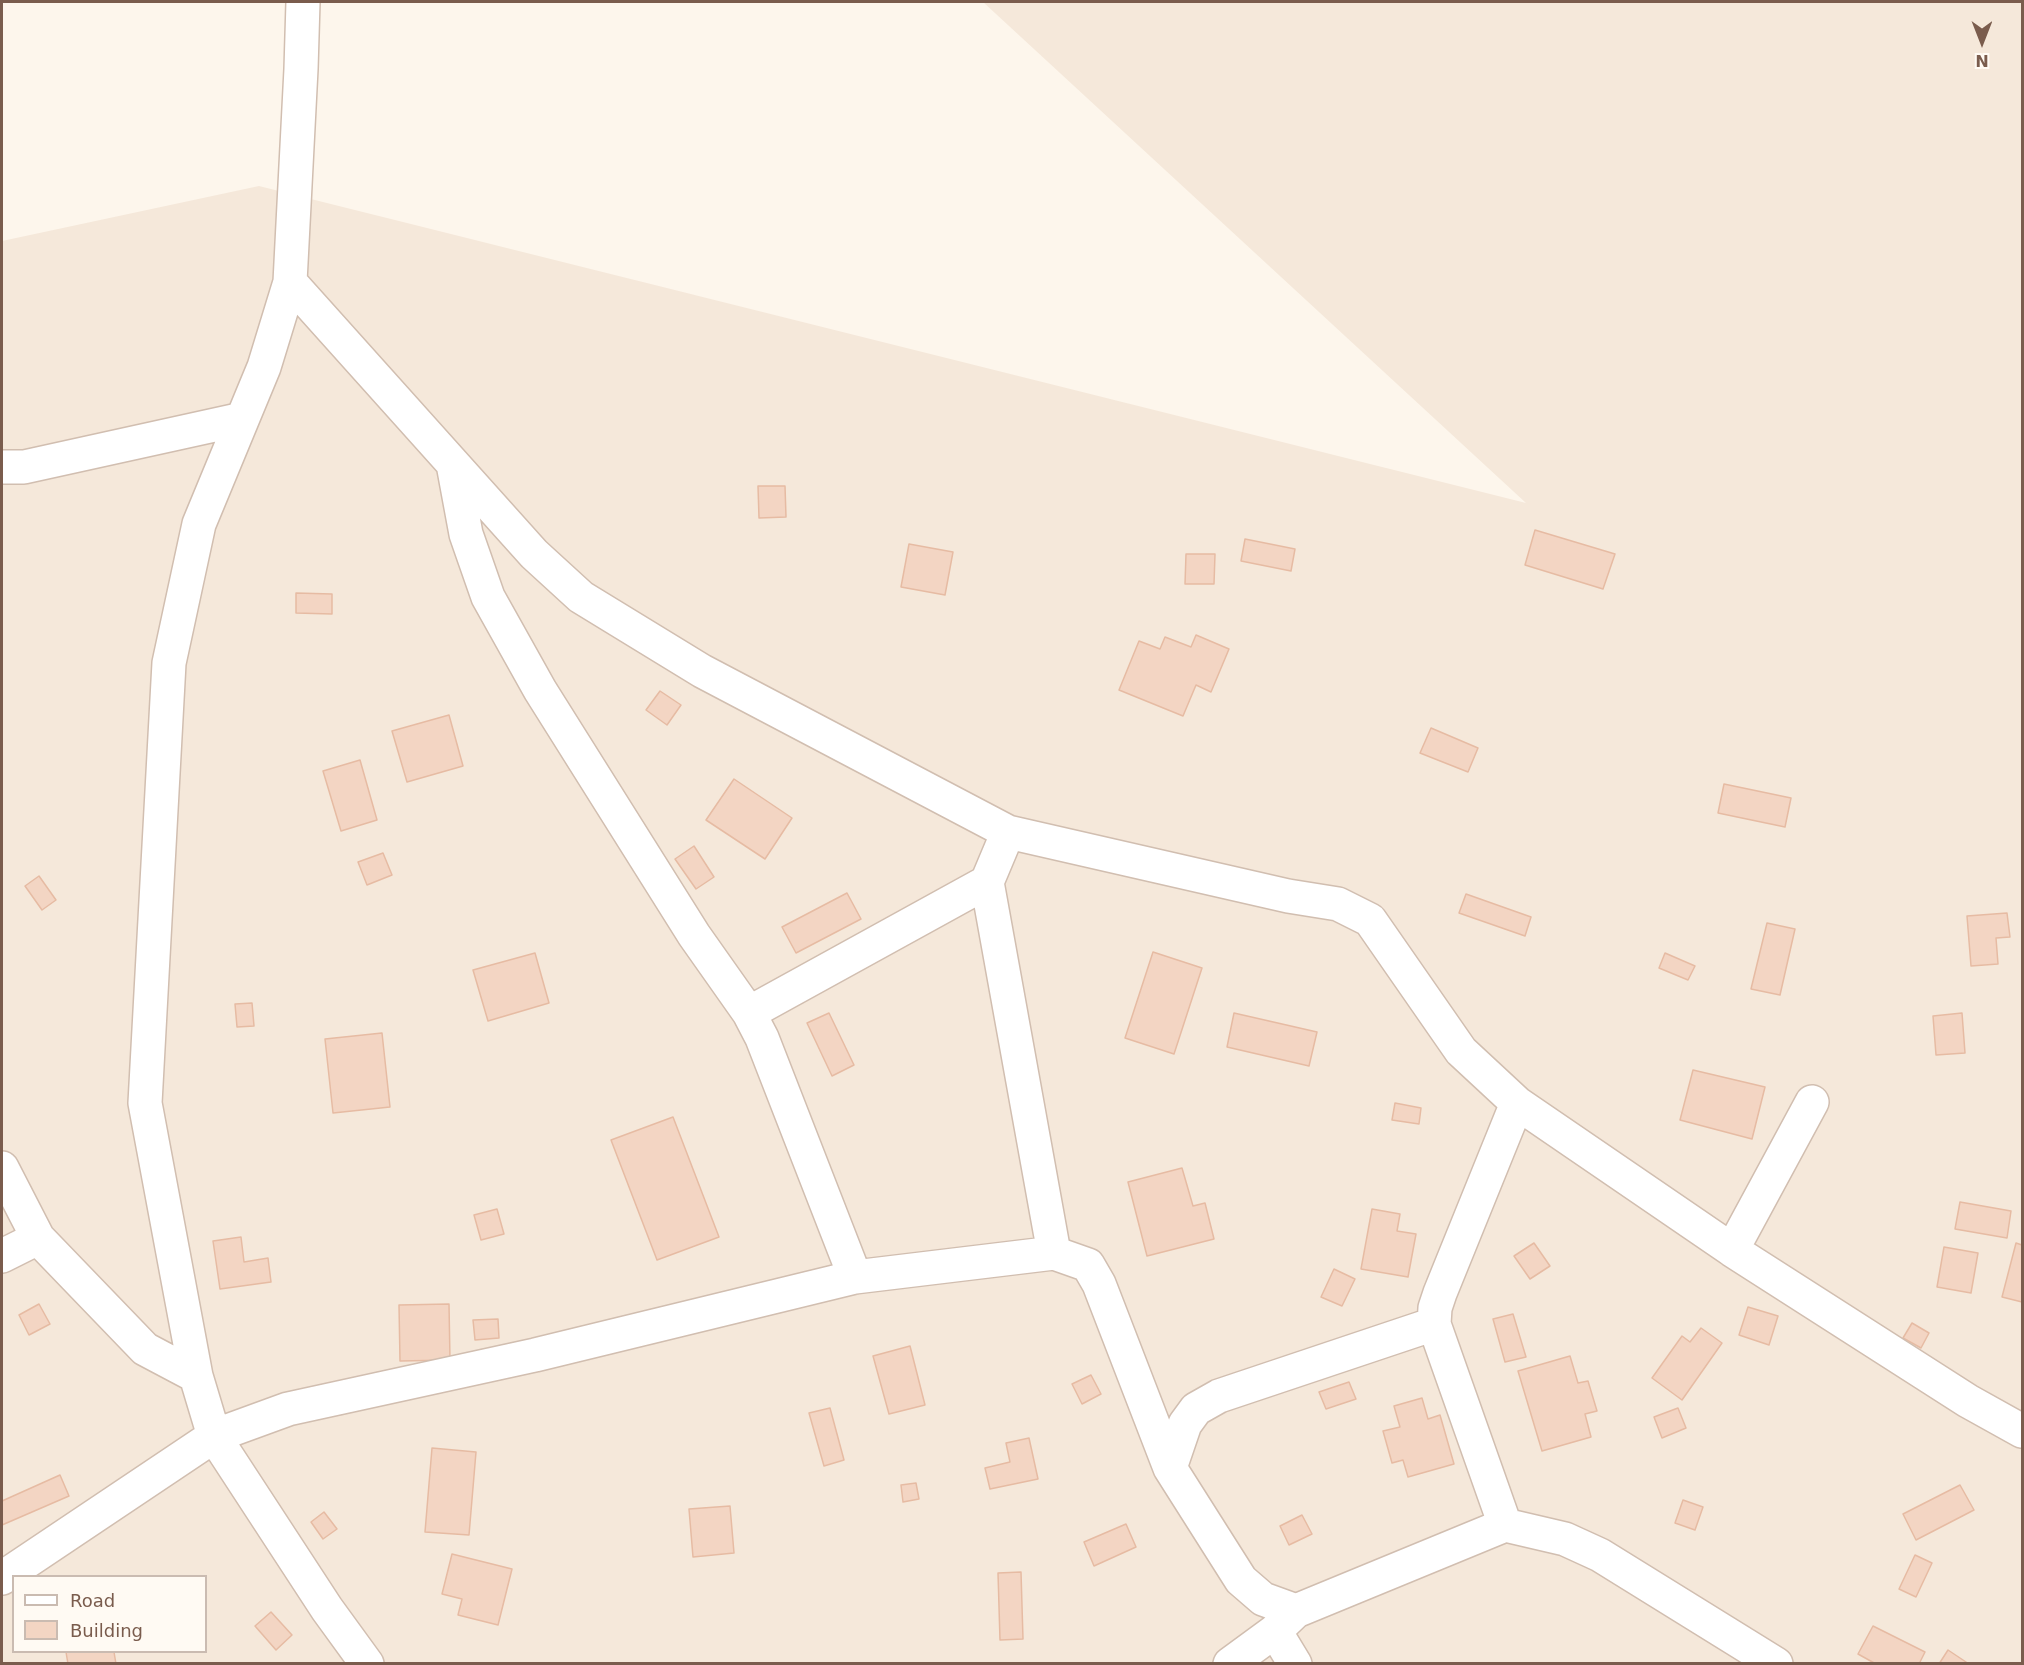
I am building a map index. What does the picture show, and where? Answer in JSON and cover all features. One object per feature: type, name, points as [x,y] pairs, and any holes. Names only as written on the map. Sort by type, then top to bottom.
[{"type":"street","points":[[303,2],[290,282],[264,367],[199,524],[169,663],[145,1103],[196,1376],[214,1436],[327,1609],[367,1664]]},
{"type":"street","points":[[290,282],[534,554],[580,597],[702,671],[1008,832],[1288,896],[1338,903],[1370,920],[1461,1050],[1517,1103],[1732,1250],[1968,1401],[2022,1431]]},
{"type":"street","points":[[2,467],[24,467],[242,419]]},
{"type":"street","points":[[453,464],[466,534],[488,597],[540,690],[694,935],[749,1012],[762,1038],[855,1276]]},
{"type":"street","points":[[1008,832],[987,882],[1054,1253]]},
{"type":"street","points":[[749,1012],[987,882]]},
{"type":"street","points":[[1732,1250],[1812,1102]]},
{"type":"street","points":[[1505,1525],[1434,1324],[1435,1308],[1440,1293],[1517,1103]]},
{"type":"street","points":[[2,1168],[38,1238],[145,1349],[196,1376]]},
{"type":"street","points":[[2,1256],[38,1238]]},
{"type":"street","points":[[2,1578],[214,1436],[288,1409],[535,1355],[855,1276],[1054,1253],[1088,1265],[1099,1284],[1170,1468],[1241,1580],[1286,1621],[1295,1664]]},
{"type":"street","points":[[1170,1468],[1185,1424],[1196,1409],[1219,1396],[1434,1324]]},
{"type":"street","points":[[1230,1664],[1286,1621],[1505,1525],[1565,1539],[1600,1555],[1776,1664]]},
{"type":"shaded area","points":[[983,2],[2022,2],[2022,1663],[2,1663],[2,241],[259,186],[1526,503]]},
{"type":"building","points":[[758,486],[785,486],[786,517],[759,518]]},
{"type":"building","points":[[1535,530],[1615,554],[1603,589],[1525,565]]},
{"type":"building","points":[[1245,539],[1295,549],[1291,571],[1241,561]]},
{"type":"building","points":[[909,544],[953,552],[945,595],[901,587]]},
{"type":"building","points":[[1186,554],[1215,554],[1214,584],[1185,584]]},
{"type":"building","points":[[296,593],[332,594],[332,614],[296,613]]},
{"type":"building","points":[[1196,635],[1229,649],[1211,692],[1196,685],[1183,716],[1119,690],[1139,641],[1160,649],[1165,637],[1191,647]]},
{"type":"building","points":[[660,691],[681,705],[667,725],[646,710]]},
{"type":"building","points":[[449,715],[463,766],[407,782],[392,731]]},
{"type":"building","points":[[1431,728],[1478,748],[1468,772],[1420,753]]},
{"type":"building","points":[[360,760],[377,820],[341,831],[323,771]]},
{"type":"building","points":[[734,779],[792,818],[765,859],[706,820]]},
{"type":"building","points":[[1724,784],[1791,798],[1785,827],[1718,813]]},
{"type":"building","points":[[694,846],[714,877],[696,889],[675,859]]},
{"type":"building","points":[[383,853],[392,875],[367,885],[358,862]]},
{"type":"building","points":[[39,876],[56,900],[42,910],[25,886]]},
{"type":"building","points":[[847,893],[861,919],[796,953],[782,927]]},
{"type":"building","points":[[1466,894],[1531,917],[1525,936],[1459,913]]},
{"type":"building","points":[[2007,913],[2010,937],[1996,938],[1998,964],[1971,966],[1967,916]]},
{"type":"building","points":[[1767,923],[1795,929],[1780,995],[1751,989]]},
{"type":"building","points":[[1153,952],[1202,968],[1174,1054],[1125,1038]]},
{"type":"building","points":[[535,953],[549,1003],[488,1021],[473,970]]},
{"type":"building","points":[[1665,953],[1695,966],[1688,980],[1659,968]]},
{"type":"building","points":[[252,1003],[254,1026],[237,1027],[235,1004]]},
{"type":"building","points":[[829,1013],[854,1065],[832,1076],[807,1023]]},
{"type":"building","points":[[1234,1013],[1317,1032],[1309,1066],[1227,1047]]},
{"type":"building","points":[[1962,1013],[1965,1053],[1936,1055],[1933,1016]]},
{"type":"building","points":[[382,1033],[390,1107],[333,1113],[325,1039]]},
{"type":"building","points":[[1693,1070],[1765,1087],[1752,1139],[1680,1120]]},
{"type":"building","points":[[1395,1103],[1421,1108],[1419,1124],[1392,1120]]},
{"type":"building","points":[[673,1117],[719,1237],[657,1260],[611,1140]]},
{"type":"building","points":[[1182,1168],[1193,1206],[1205,1203],[1214,1239],[1147,1256],[1128,1182]]},
{"type":"building","points":[[1960,1202],[2011,1211],[2007,1238],[1955,1229]]},
{"type":"building","points":[[497,1209],[504,1234],[481,1240],[474,1215]]},
{"type":"building","points":[[1372,1209],[1400,1214],[1397,1231],[1416,1234],[1408,1277],[1361,1269]]},
{"type":"building","points":[[241,1237],[244,1262],[268,1258],[271,1282],[220,1289],[213,1241]]},
{"type":"building","points":[[1534,1243],[1550,1266],[1530,1279],[1514,1256]]},
{"type":"building","points":[[2016,1243],[2022,1245],[2022,1302],[2002,1297]]},
{"type":"building","points":[[1944,1247],[1978,1253],[1971,1293],[1937,1287]]},
{"type":"building","points":[[1334,1269],[1355,1279],[1342,1306],[1321,1297]]},
{"type":"building","points":[[39,1304],[50,1324],[29,1335],[19,1315]]},
{"type":"building","points":[[449,1304],[450,1360],[400,1361],[399,1305]]},
{"type":"building","points":[[1748,1307],[1778,1316],[1769,1345],[1739,1335]]},
{"type":"building","points":[[1513,1314],[1526,1357],[1505,1362],[1493,1319]]},
{"type":"building","points":[[498,1319],[499,1338],[475,1340],[473,1320]]},
{"type":"building","points":[[1912,1323],[1929,1333],[1921,1348],[1903,1338]]},
{"type":"building","points":[[1701,1328],[1722,1343],[1682,1400],[1652,1378],[1682,1336],[1690,1342]]},
{"type":"building","points":[[910,1346],[925,1405],[889,1414],[873,1356]]},
{"type":"building","points":[[1570,1356],[1578,1383],[1588,1381],[1597,1411],[1585,1414],[1591,1437],[1542,1451],[1518,1371]]},
{"type":"building","points":[[1091,1375],[1101,1394],[1082,1404],[1072,1384]]},
{"type":"building","points":[[1349,1382],[1356,1399],[1326,1409],[1319,1392]]},
{"type":"building","points":[[1422,1398],[1428,1419],[1440,1415],[1454,1464],[1408,1477],[1403,1460],[1392,1463],[1383,1431],[1400,1427],[1394,1406]]},
{"type":"building","points":[[830,1408],[844,1460],[824,1466],[809,1413]]},
{"type":"building","points":[[1678,1408],[1686,1428],[1662,1438],[1654,1417]]},
{"type":"building","points":[[1029,1438],[1038,1479],[990,1489],[985,1468],[1010,1462],[1006,1443]]},
{"type":"building","points":[[432,1448],[476,1452],[469,1535],[425,1532]]},
{"type":"building","points":[[60,1475],[69,1496],[2,1525],[2,1501]]},
{"type":"building","points":[[916,1483],[919,1499],[903,1502],[901,1485]]},
{"type":"building","points":[[1960,1485],[1974,1510],[1916,1540],[1903,1514]]},
{"type":"building","points":[[1683,1500],[1703,1507],[1695,1530],[1675,1523]]},
{"type":"building","points":[[730,1506],[734,1553],[693,1557],[689,1509]]},
{"type":"building","points":[[324,1512],[337,1529],[323,1539],[311,1522]]},
{"type":"building","points":[[1302,1515],[1312,1534],[1289,1545],[1280,1526]]},
{"type":"building","points":[[1126,1524],[1136,1547],[1094,1566],[1084,1542]]},
{"type":"building","points":[[452,1554],[512,1569],[498,1625],[458,1615],[462,1599],[442,1594]]},
{"type":"building","points":[[1915,1555],[1932,1563],[1916,1597],[1899,1589]]},
{"type":"building","points":[[1021,1572],[1023,1639],[1000,1640],[998,1573]]},
{"type":"building","points":[[271,1612],[292,1635],[276,1650],[255,1626]]},
{"type":"building","points":[[1873,1626],[1925,1652],[1919,1664],[1876,1664],[1858,1654]]},
{"type":"building","points":[[1948,1650],[1969,1664],[1939,1664]]},
{"type":"building","points":[[66,1653],[114,1653],[116,1664],[68,1664]]}]
